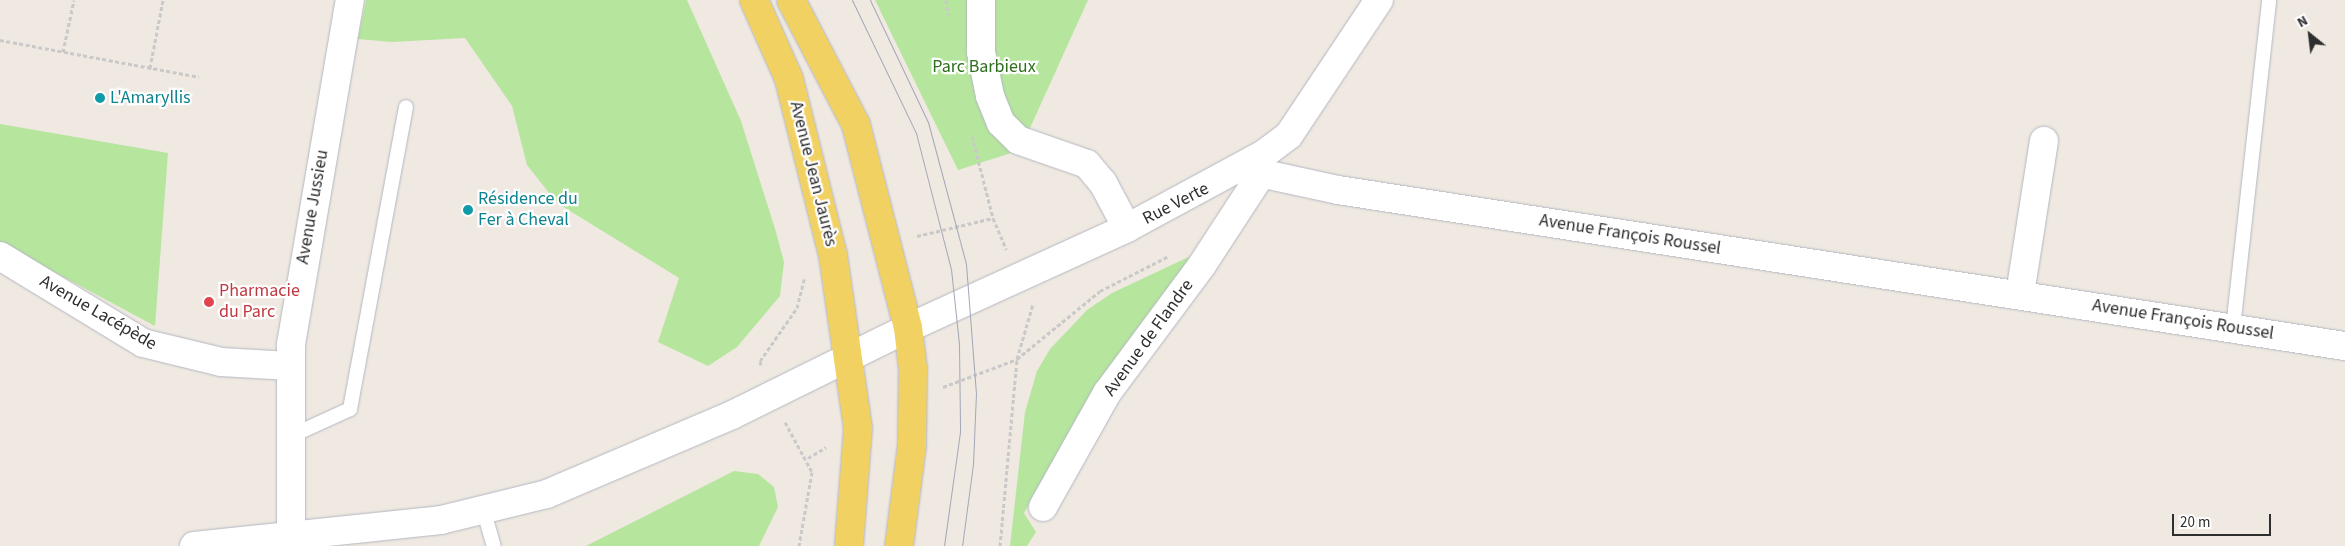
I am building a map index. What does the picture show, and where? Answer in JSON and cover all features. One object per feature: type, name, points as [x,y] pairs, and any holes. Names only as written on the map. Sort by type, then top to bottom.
[{"type":"main road","name":"Avenue Jean Jaurès","points":[[754,0],[790,79],[830,237],[850,355]]},
{"type":"main road","points":[[791,0],[856,125],[908,328],[913,370],[912,437],[899,546]]},
{"type":"main road","points":[[849,546],[859,452],[850,355]]},
{"type":"street","name":"Avenue Jussieu","points":[[291,536],[290,366],[300,278],[350,0]]},
{"type":"street","points":[[981,0],[981,52],[990,96],[1001,123],[1018,140],[1086,164],[1103,183],[1127,228]]},
{"type":"street","name":"Rue Verte","points":[[194,546],[291,536],[327,539],[484,512],[596,476],[773,395],[850,355],[1020,279],[1252,171],[1289,134],[1380,0]]},
{"type":"street","points":[[2020,294],[2044,141]]},
{"type":"street","name":"Avenue François Roussel","points":[[1252,171],[1338,190],[2020,294],[2345,346]]},
{"type":"street","name":"Avenue de Flandre","points":[[1043,507],[1107,393],[1202,265],[1252,171]]},
{"type":"street","name":"Avenue Lacépède","points":[[0,256],[143,343],[221,362],[290,366]]},
{"type":"lane","points":[[2233,328],[2269,0]]},
{"type":"lane","points":[[291,436],[350,409],[406,107]]},
{"type":"lane","points":[[484,512],[494,546]]},
{"type":"path","points":[[63,52],[74,0]]},
{"type":"path","points":[[150,68],[163,0]]},
{"type":"path","points":[[0,40],[199,77]]},
{"type":"path","points":[[908,238],[993,218],[1034,308],[1017,359],[1000,546]]},
{"type":"path","points":[[1017,359],[1106,287],[1180,251]]},
{"type":"path","points":[[799,546],[812,472],[773,395],[760,361],[797,308],[806,272]]},
{"type":"green space","points":[[366,0],[687,0],[741,121],[776,232],[784,262],[780,296],[737,347],[708,366],[658,342],[679,278],[557,203],[527,165],[512,106],[465,38],[392,42],[358,39]]},
{"type":"green space","name":"Parc Barbieux","points":[[875,0],[1088,0],[1020,150],[958,170]]},
{"type":"green space","points":[[0,124],[168,153],[155,326],[0,243]]},
{"type":"green space","points":[[1195,254],[1083,407],[1024,513],[1036,532],[1027,546],[1010,546],[1025,412],[1037,371],[1050,349],[1087,310],[1112,293]]},
{"type":"green space","points":[[734,471],[758,474],[774,487],[778,507],[759,546],[586,546]]},
{"type":"tram line","points":[[852,0],[916,133],[951,269],[959,344],[960,432],[944,546]]},
{"type":"tram line","points":[[870,0],[928,122],[966,264],[976,393],[973,464],[962,546]]},
{"type":"place","name":"L'Amaryllis","points":[[100,98]]},
{"type":"place","name":"Résidence du Fer à Cheval","points":[[468,210]]},
{"type":"place","name":"Pharmacie du Parc","points":[[209,302]]}]
